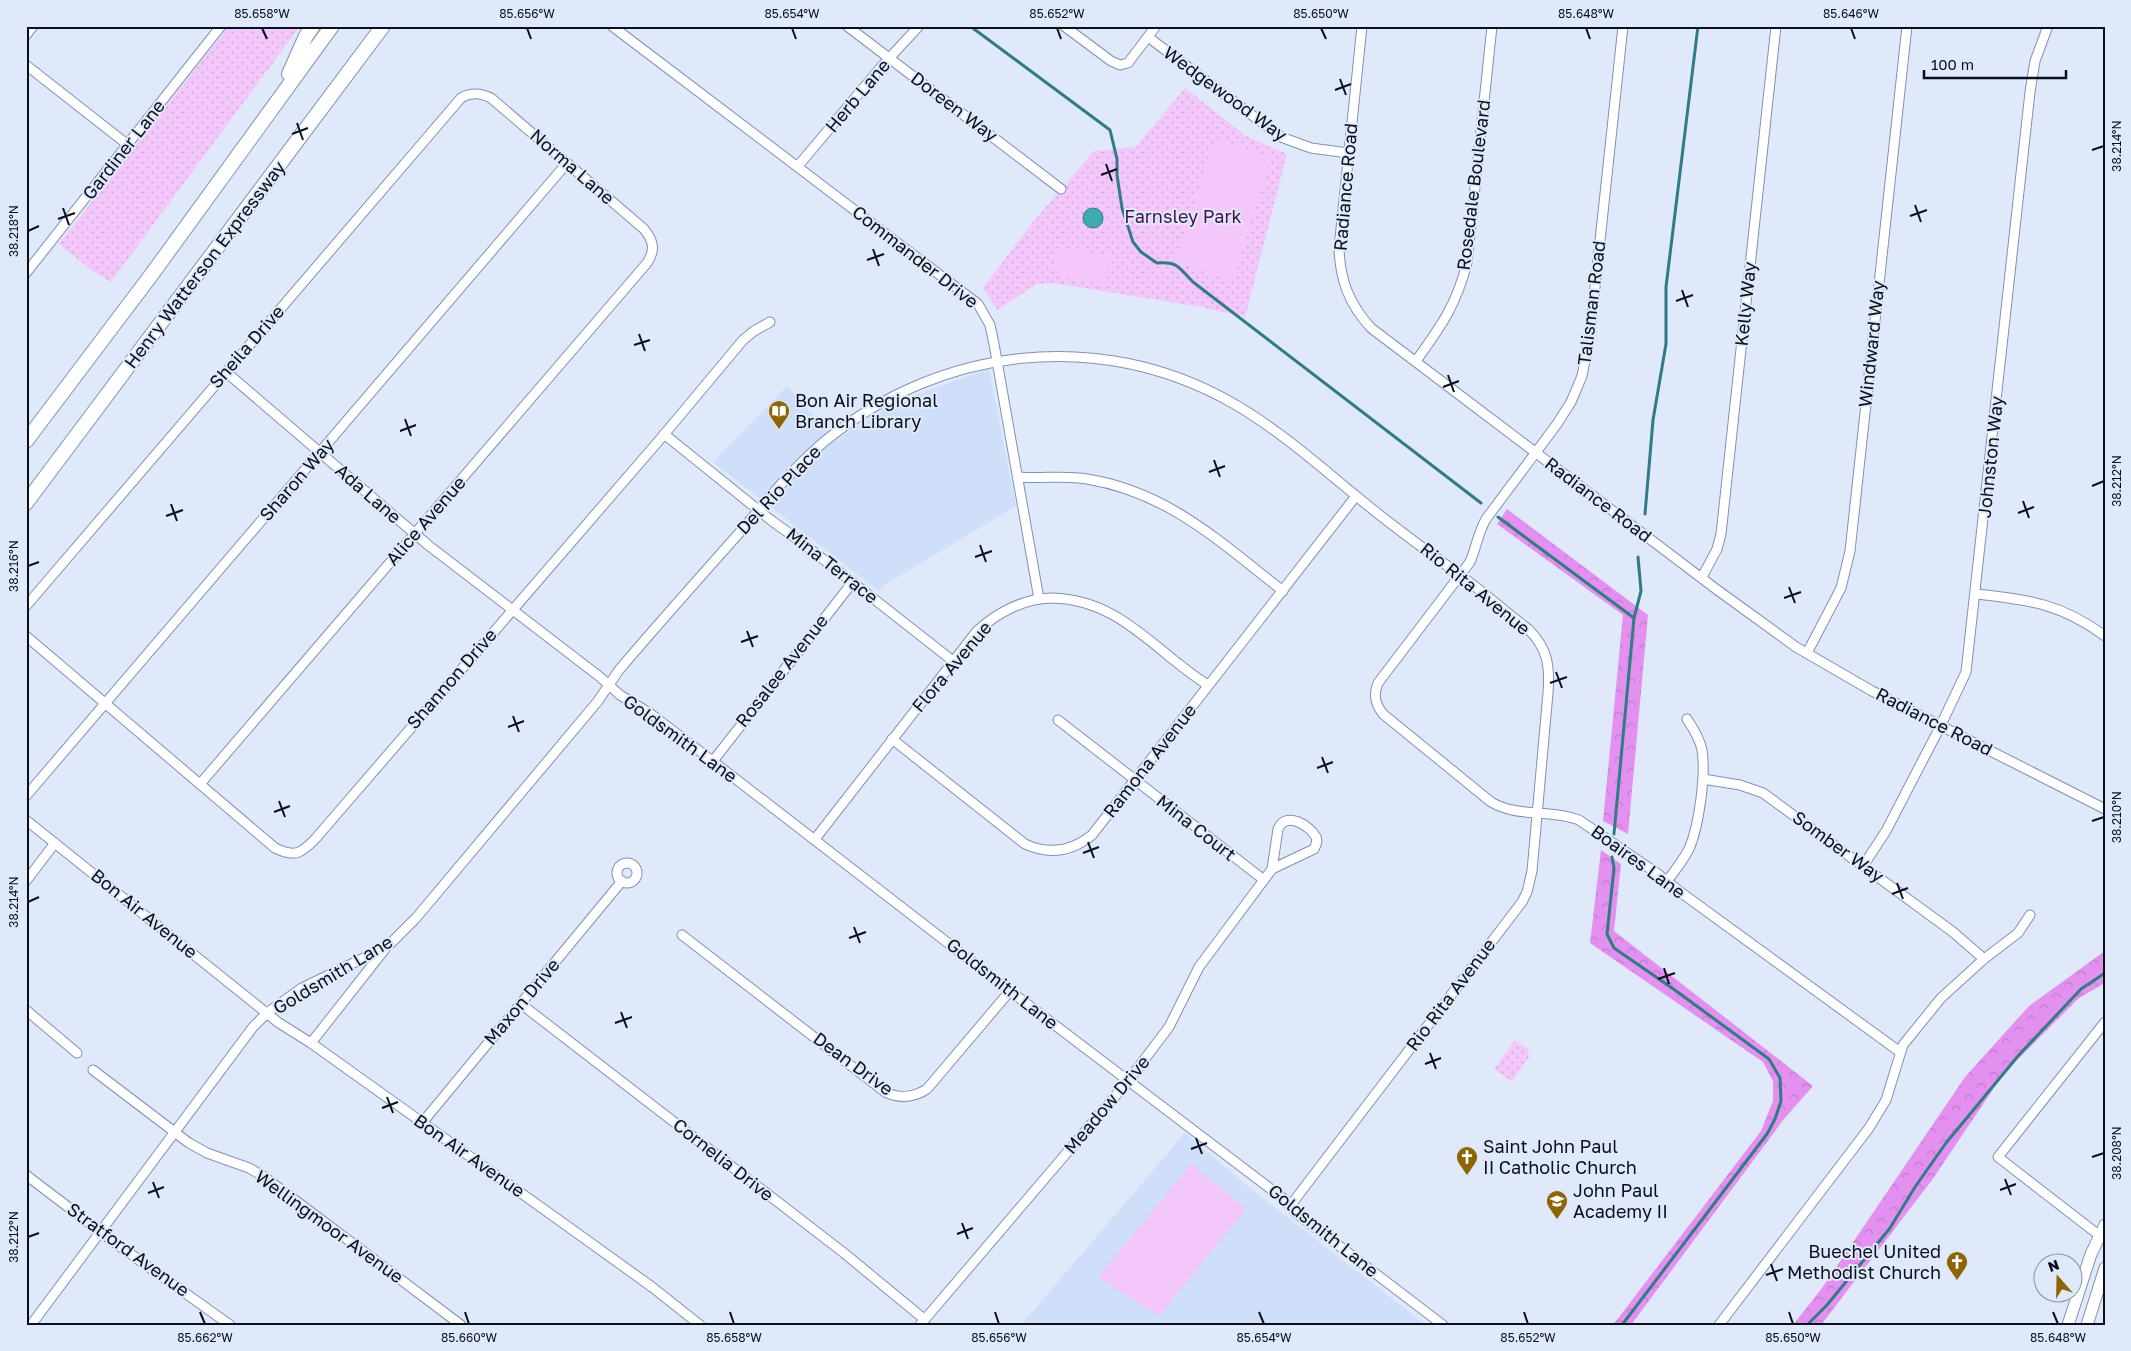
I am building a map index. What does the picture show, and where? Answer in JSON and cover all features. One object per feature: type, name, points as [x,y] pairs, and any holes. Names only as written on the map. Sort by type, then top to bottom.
[{"type":"highway","points":[[280,95],[312,26]]},
{"type":"highway","name":"Henry Watterson Expressway","points":[[26,441],[152,274],[280,95],[332,26]]},
{"type":"highway","name":"Henry Watterson Expressway","points":[[26,503],[383,26]]},
{"type":"main road","points":[[2068,1325],[2082,1281],[2105,1225]]},
{"type":"main road","points":[[2087,1325],[2105,1268]]},
{"type":"street","points":[[26,36],[34,26]]},
{"type":"street","name":"Gardiner Lane","points":[[26,273],[221,26]]},
{"type":"street","name":"Commander Drive","points":[[612,26],[978,304],[990,325],[1019,477],[1039,599]]},
{"type":"street","name":"Doreen Way","points":[[846,26],[1061,188]]},
{"type":"street","name":"Herb Lane","points":[[798,166],[919,26]]},
{"type":"street","points":[[1064,26],[1111,61],[1120,65],[1128,63],[1148,37]]},
{"type":"street","name":"Wedgewood Way","points":[[1156,26],[1148,37],[1281,137],[1311,148],[1348,153]]},
{"type":"street","name":"Radiance Road","points":[[1362,26],[1348,153],[1339,267],[1345,289],[1355,309],[1371,328],[1764,625],[1807,653],[1872,690],[2105,809]]},
{"type":"street","name":"Rosedale Boulevard","points":[[1416,361],[1452,309],[1467,263],[1492,26]]},
{"type":"street","name":"Talisman Road","points":[[1375,695],[1382,676],[1470,562],[1476,549],[1481,527],[1571,402],[1582,376],[1588,354],[1623,26]]},
{"type":"street","name":"Kelly Way","points":[[1702,578],[1717,549],[1721,534],[1776,26]]},
{"type":"street","name":"Windward Way","points":[[1807,653],[1841,588],[1850,551],[1907,26]]},
{"type":"street","name":"Johnston Way","points":[[1864,866],[1886,831],[1941,726],[1966,672],[2030,92],[2035,62],[2048,26]]},
{"type":"street","points":[[26,65],[128,145]]},
{"type":"street","name":"Norma Lane","points":[[473,93],[491,98],[644,229],[650,236],[653,244],[651,257]]},
{"type":"street","name":"Sheila Drive","points":[[26,606],[454,104],[461,98],[473,93]]},
{"type":"street","name":"Sharon Way","points":[[26,796],[566,163]]},
{"type":"street","name":"Alice Avenue","points":[[200,784],[416,534],[651,257]]},
{"type":"street","name":"Shannon Drive","points":[[106,704],[275,848],[286,853],[300,852],[316,838],[743,340],[770,322]]},
{"type":"street","name":"Rio Rita Avenue","points":[[997,361],[1013,358],[1060,356],[1101,358],[1142,366],[1187,381],[1223,397],[1249,413],[1460,575],[1534,635],[1548,658],[1550,670],[1531,876],[1522,902],[1290,1206]]},
{"type":"street","name":"Del Rio Place","points":[[608,684],[808,456],[840,429],[868,409],[923,381],[964,368],[997,361]]},
{"type":"street","name":"Ada Lane","points":[[226,372],[416,534],[608,684]]},
{"type":"street","name":"Mina Terrace","points":[[664,434],[953,661]]},
{"type":"street","points":[[1019,477],[1085,478],[1113,484],[1143,494],[1174,509],[1194,522],[1283,591]]},
{"type":"street","name":"Ramona Avenue","points":[[892,740],[1018,840],[1041,850],[1067,849],[1083,842],[1092,835],[1135,781],[1356,496]]},
{"type":"street","name":"Rosalee Avenue","points":[[713,761],[852,582]]},
{"type":"street","points":[[1976,594],[2045,604],[2063,610],[2085,621],[2105,636]]},
{"type":"street","name":"Flora Avenue","points":[[815,839],[977,631],[997,615],[1030,600],[1081,601],[1107,610],[1208,685]]},
{"type":"street","points":[[26,636],[106,704]]},
{"type":"street","name":"Goldsmith Lane","points":[[31,1325],[253,1027],[267,1013],[302,988],[391,943],[438,894],[598,701],[608,684],[620,695],[651,714],[713,761],[1010,991],[1284,1199],[1296,1214],[1443,1325]]},
{"type":"street","name":"Boaires Lane","points":[[1375,695],[1377,705],[1383,714],[1484,797],[1505,809],[1566,816],[1579,820],[1667,881],[1900,1052]]},
{"type":"street","points":[[1667,881],[1688,850],[1695,832],[1703,779],[1702,749],[1699,738],[1687,719]]},
{"type":"street","name":"Mina Court","points":[[1058,720],[1264,880]]},
{"type":"street","name":"Somber Way","points":[[1703,779],[1740,785],[1764,793],[1953,932],[1984,959]]},
{"type":"street","name":"Meadow Drive","points":[[922,1322],[1128,1081],[1169,1027],[1199,968],[1272,869],[1280,822],[1284,819],[1296,821],[1316,838],[1317,843],[1308,853],[1272,869]]},
{"type":"street","name":"Bon Air Avenue","points":[[26,820],[267,1013],[652,1288],[700,1325]]},
{"type":"street","points":[[26,881],[55,843]]},
{"type":"street","name":"Maxon Drive","points":[[422,1123],[622,881]]},
{"type":"street","points":[[1719,1325],[1869,1128],[1886,1100],[1903,1045],[1941,998],[1984,959],[2018,933],[2030,915]]},
{"type":"street","name":"Dean Drive","points":[[682,935],[885,1092],[898,1097],[911,1097],[927,1089],[1010,991]]},
{"type":"street","points":[[311,1043],[391,943]]},
{"type":"street","name":"Cornelia Drive","points":[[521,1004],[844,1253],[922,1322]]},
{"type":"street","points":[[26,1010],[77,1053]]},
{"type":"street","points":[[2100,1236],[1998,1157],[2105,1022]]},
{"type":"street","name":"Wellingmoor Avenue","points":[[93,1070],[195,1147],[249,1168],[263,1176],[461,1325]]},
{"type":"street","name":"Stratford Avenue","points":[[26,1175],[230,1325]]},
{"type":"shaded area","points":[[989,369],[1016,506],[883,586],[879,591],[713,462],[787,386],[836,440],[900,400]]},
{"type":"shaded area","points":[[1185,1133],[1251,1189],[1426,1325],[1021,1325]]},
{"type":"green space","points":[[229,26],[300,26],[111,282],[95,273],[59,244]]},
{"type":"green space","name":"Farnsley Park","points":[[1185,88],[1246,136],[1287,154],[1245,317],[1201,307],[1053,283],[1036,284],[998,310],[983,288],[1033,222],[1094,151],[1136,147]]},
{"type":"green space","points":[[1215,138],[1271,157],[1233,281],[1175,262]]},
{"type":"green space","points":[[1059,247],[1110,256],[1105,284],[1054,275]]},
{"type":"green space","points":[[1507,509],[1648,615],[1628,834],[1603,821],[1623,615],[1497,524]]},
{"type":"green space","points":[[1601,850],[1621,864],[1614,931],[1813,1086],[1784,1119],[1631,1325],[1613,1325],[1761,1131],[1773,1101],[1773,1081],[1763,1062],[1590,943]]},
{"type":"green space","points":[[2105,951],[2105,983],[2079,998],[2004,1073],[1932,1180],[1821,1325],[1793,1325],[1822,1288],[1965,1077],[2029,1006]]},
{"type":"green space","points":[[1515,1040],[1528,1049],[1529,1057],[1512,1082],[1494,1069]]},
{"type":"green space","points":[[1191,1164],[1246,1209],[1159,1316],[1098,1277]]},
{"type":"water","points":[[1093,208],[1100,211],[1103,218],[1100,225],[1093,228],[1086,225],[1083,218],[1086,211]]},
{"type":"waterway","points":[[970,26],[1110,130],[1117,159],[1117,175],[1122,208],[1133,242],[1141,252],[1157,263],[1170,263],[1178,266],[1193,282],[1481,503]]},
{"type":"waterway","points":[[1645,514],[1653,420],[1666,344],[1666,287],[1698,26]]},
{"type":"waterway","points":[[1498,517],[1634,618],[1614,834]]},
{"type":"waterway","points":[[1634,618],[1641,591],[1638,557]]},
{"type":"waterway","points":[[1612,857],[1614,868],[1607,934],[1614,948],[1769,1059],[1780,1078],[1781,1101],[1775,1119],[1767,1134],[1622,1325]]},
{"type":"waterway","points":[[1807,1325],[1827,1305],[1890,1228],[1915,1187],[1946,1143],[2018,1056],[2081,989],[2105,973]]},
{"type":"place","name":"Bon Air Regional Branch Library","points":[[779,430]]},
{"type":"place","name":"Saint John Paul II Catholic Church","points":[[1467,1176]]},
{"type":"place","name":"John Paul Academy II","points":[[1557,1220]]},
{"type":"place","name":"Buechel United Methodist Church","points":[[1957,1281]]}]
